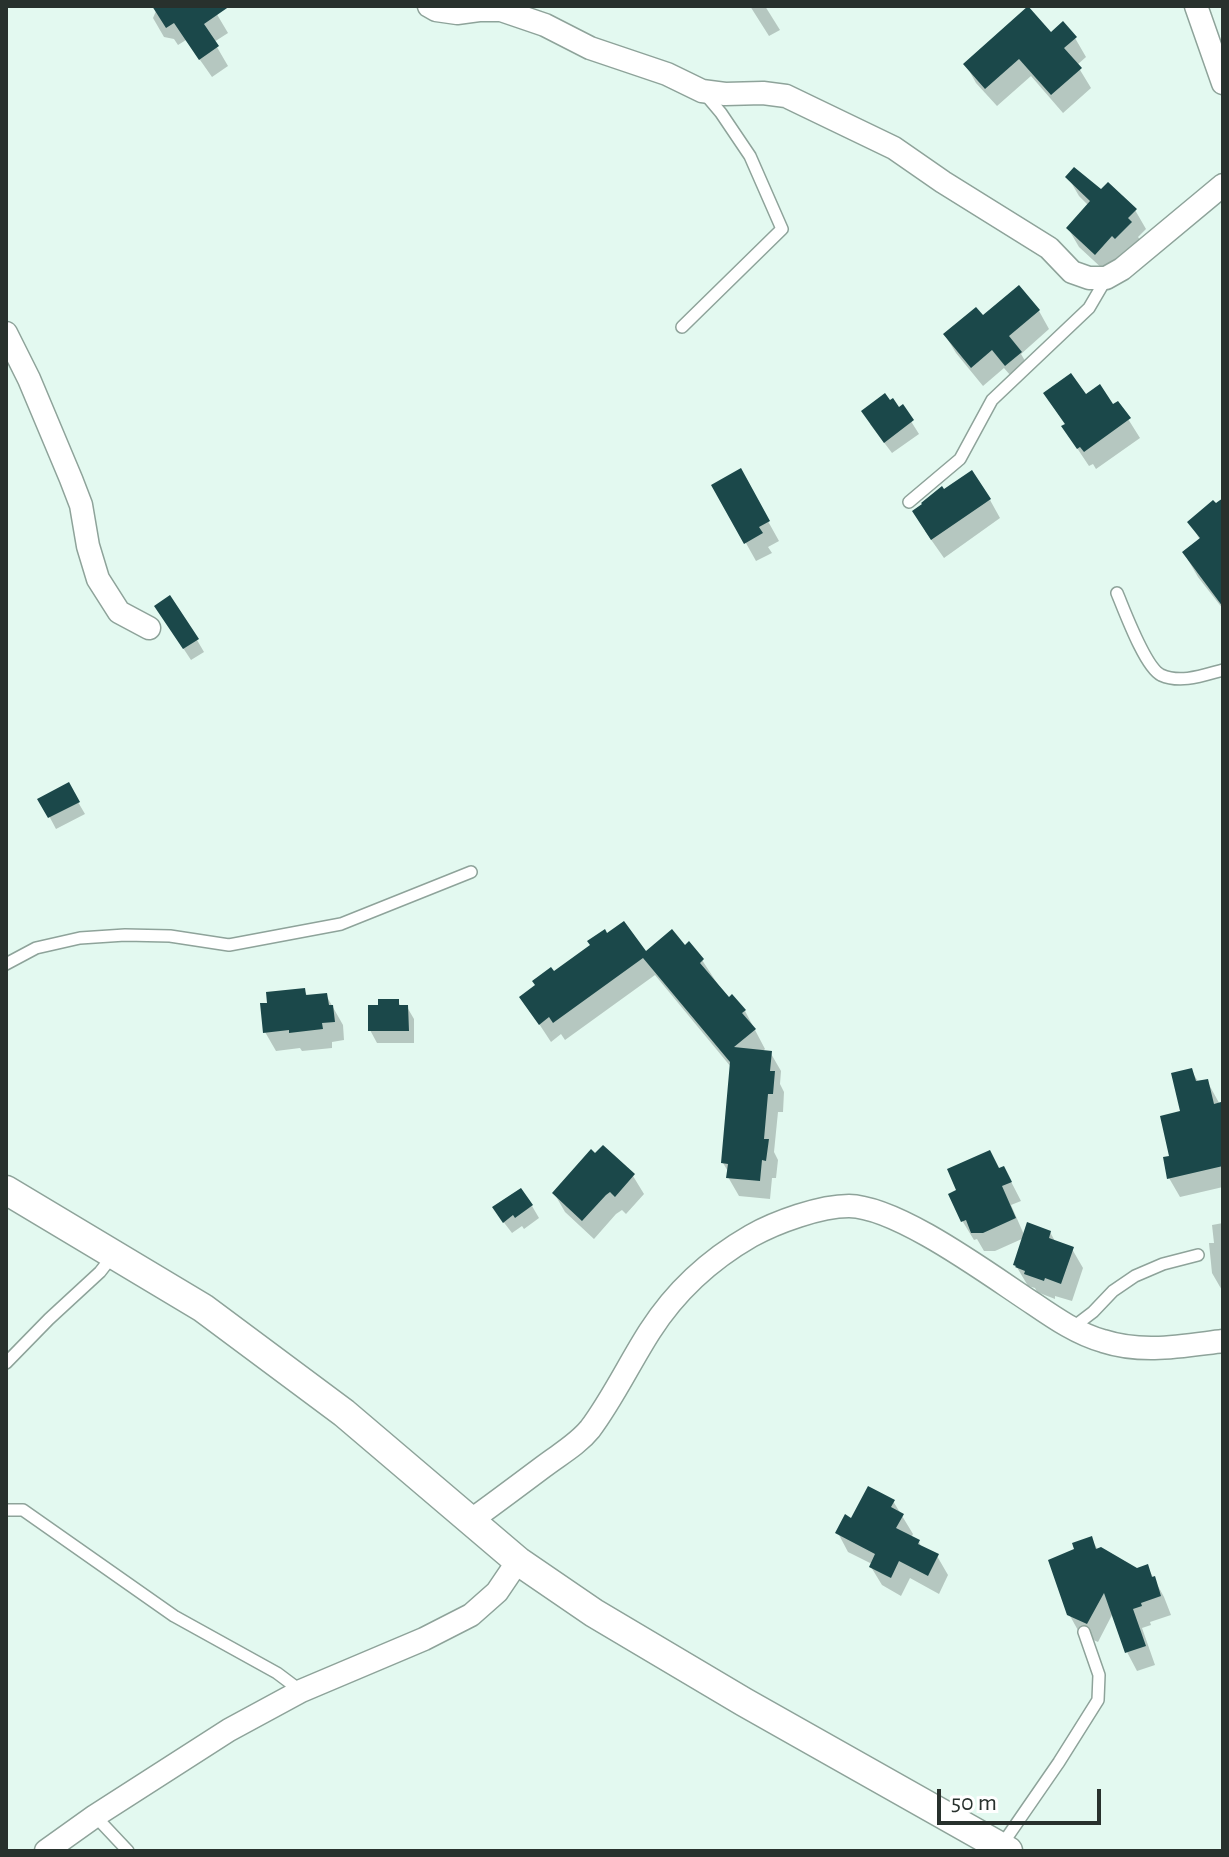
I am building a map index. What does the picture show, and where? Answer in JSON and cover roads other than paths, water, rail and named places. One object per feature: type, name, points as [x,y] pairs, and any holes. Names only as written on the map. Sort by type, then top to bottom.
[{"type":"street","points":[[429,6],[457,13],[501,10],[545,25],[590,48],[667,74],[702,91],[786,96],[894,148],[1049,248],[1072,272],[1089,278],[1106,278],[1122,269],[1223,185]]},
{"type":"street","points":[[1196,6],[1223,83]]},
{"type":"street","points":[[6,333],[29,379],[81,505],[98,579],[119,612],[149,628]]},
{"type":"street","points":[[6,1190],[203,1308],[375,1438],[518,1561],[594,1613],[1004,1849]]},
{"type":"street","points":[[470,1521],[576,1445],[652,1327],[688,1285],[719,1258],[752,1236],[787,1220],[824,1210],[848,1206],[871,1210],[943,1245],[1072,1329],[1101,1341],[1129,1348],[1160,1349],[1223,1341]]},
{"type":"street","points":[[46,1851],[229,1730],[301,1691],[424,1639],[471,1615],[497,1592],[518,1561]]},
{"type":"lane","points":[[682,327],[782,229],[750,156],[702,91]]},
{"type":"lane","points":[[909,502],[960,459],[992,400],[1089,308],[1106,278]]},
{"type":"lane","points":[[1117,593],[1150,665],[1159,674],[1172,678],[1194,678],[1223,670]]},
{"type":"lane","points":[[6,964],[36,948],[80,938],[170,936],[229,945],[341,924],[471,872]]},
{"type":"lane","points":[[6,1363],[115,1254]]},
{"type":"lane","points":[[1072,1329],[1113,1291],[1135,1276],[1163,1264],[1198,1255]]},
{"type":"lane","points":[[6,1510],[23,1510],[174,1616],[277,1673],[301,1691]]},
{"type":"lane","points":[[1004,1849],[1098,1700],[1099,1675],[1084,1632]]},
{"type":"lane","points":[[95,1816],[128,1851]]}]
